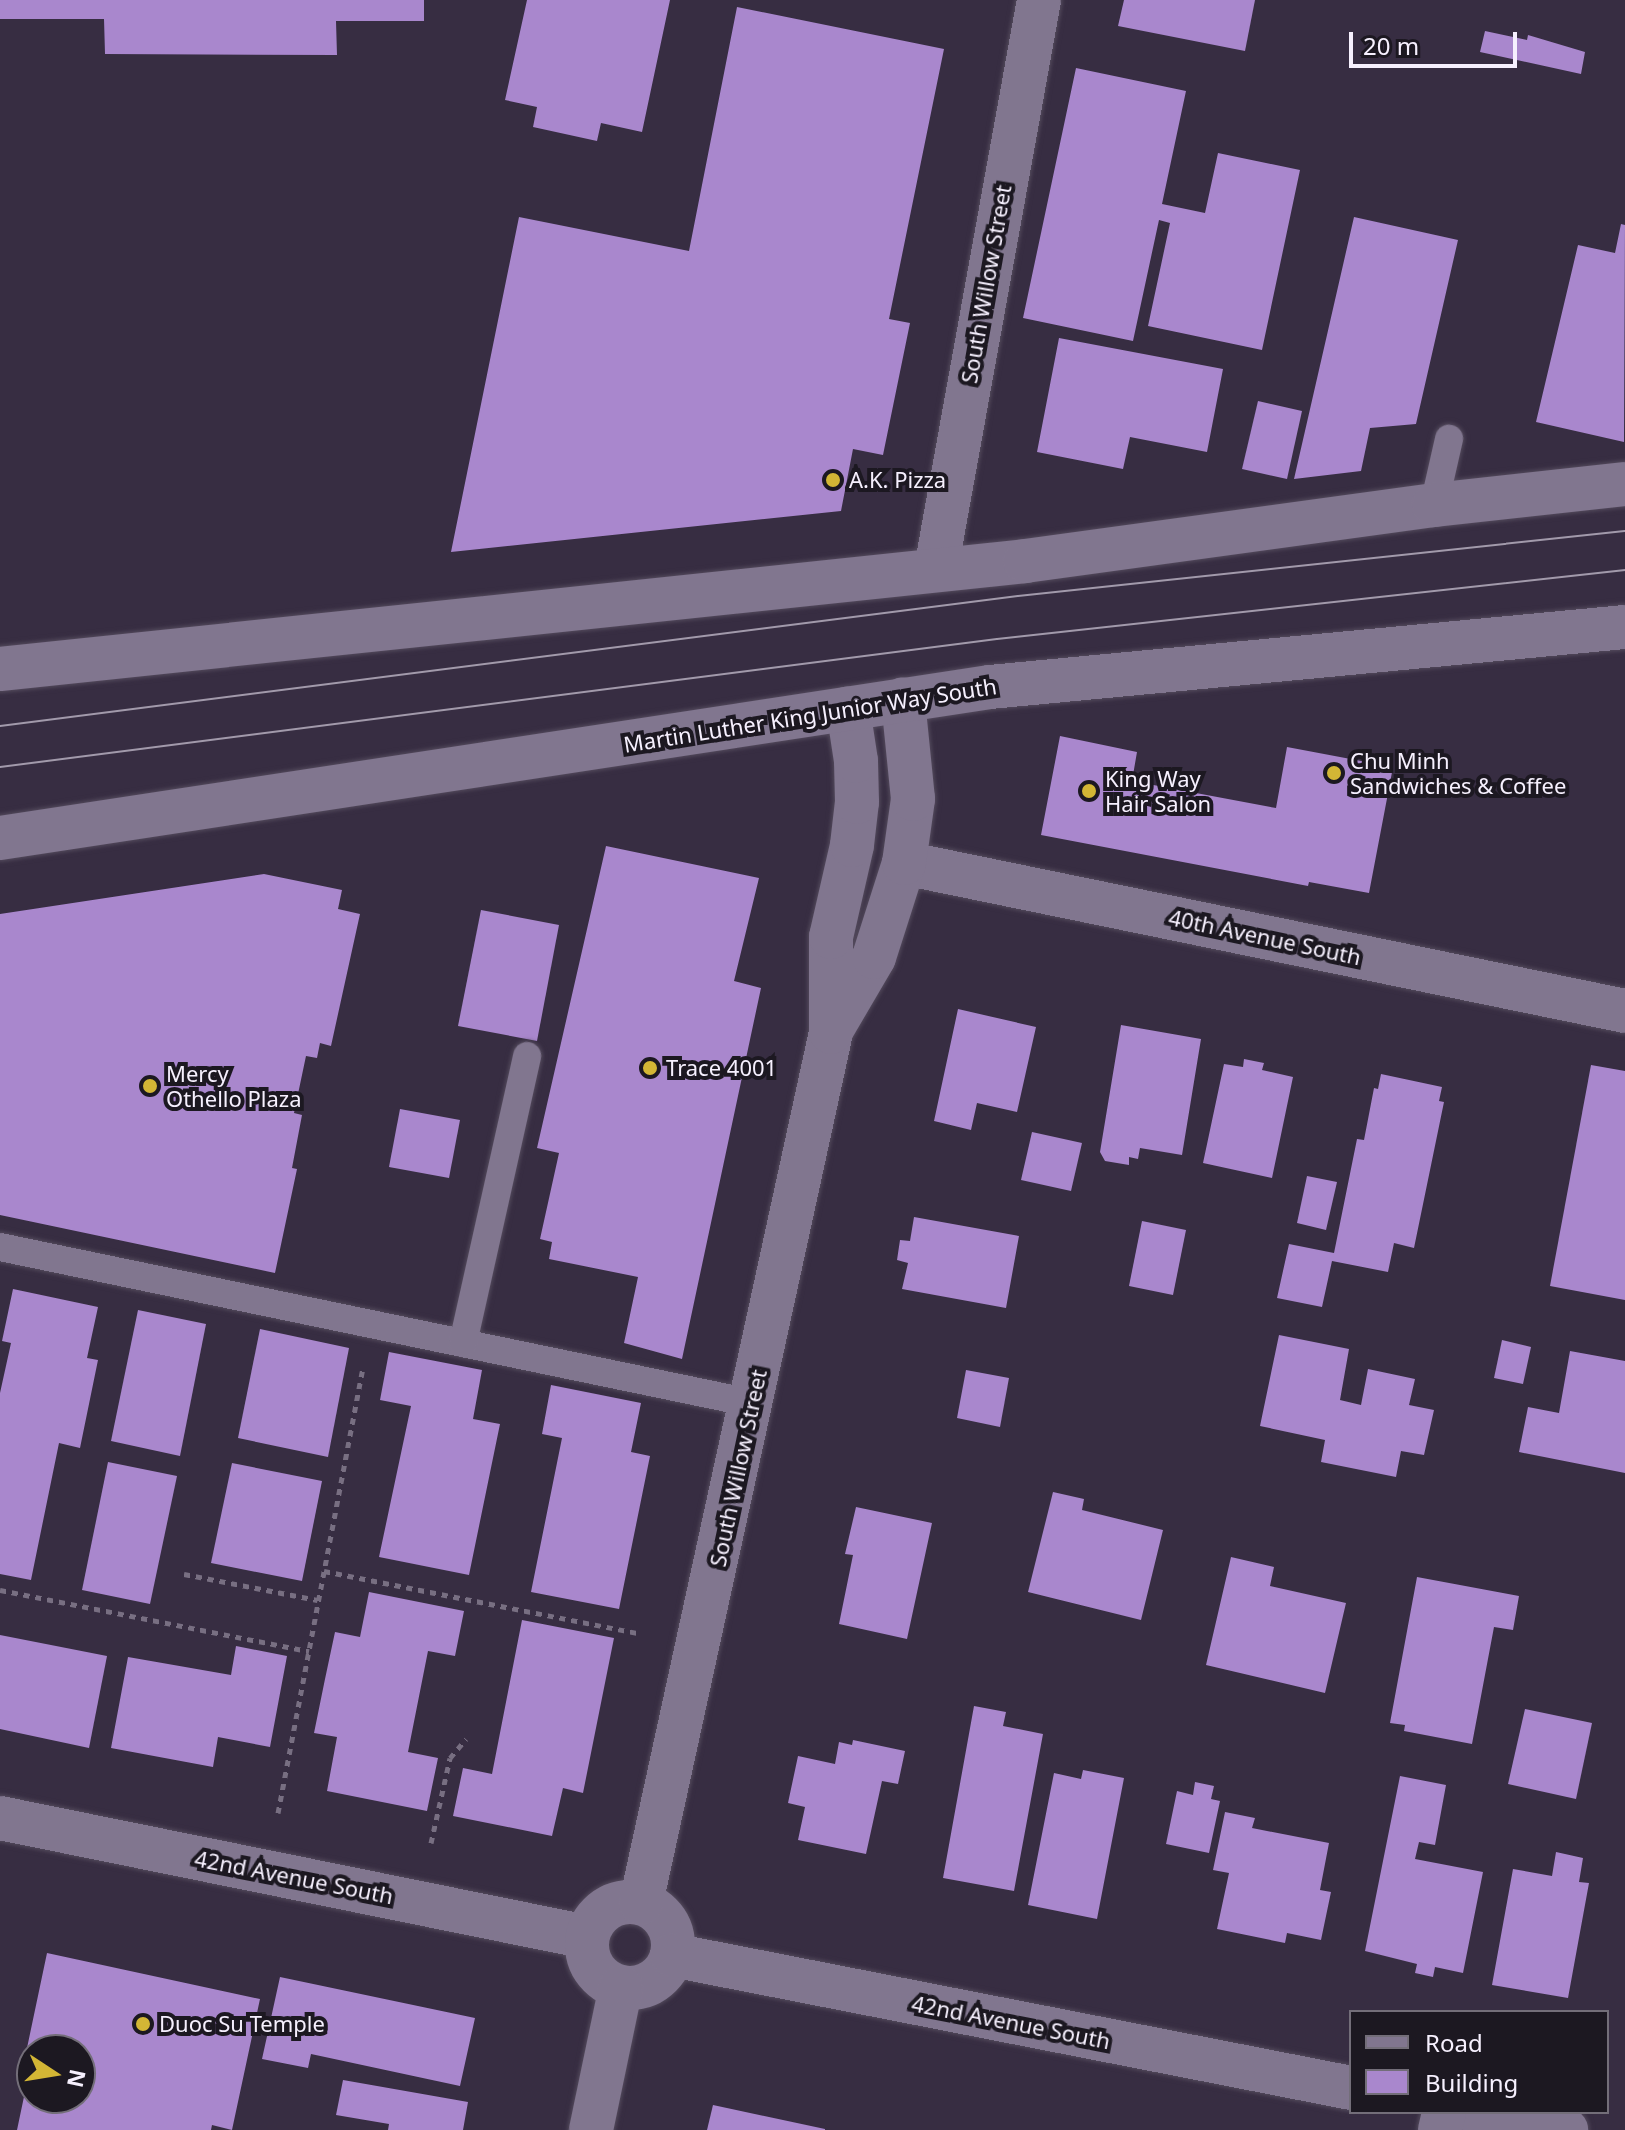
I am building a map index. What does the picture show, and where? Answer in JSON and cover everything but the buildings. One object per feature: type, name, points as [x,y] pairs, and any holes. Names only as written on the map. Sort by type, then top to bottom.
[{"type":"street","name":"South Willow Street","points":[[936,569],[1039,0]]},
{"type":"street","points":[[0,669],[1025,561],[1434,505],[1625,484]]},
{"type":"street","name":"Martin Luther King Junior Way South","points":[[0,838],[990,687],[1625,627]]},
{"type":"street","name":"South Willow Street","points":[[831,1032],[874,957],[904,863],[913,799],[903,700]]},
{"type":"street","name":"South Willow Street","points":[[641,1903],[831,1032],[831,937],[852,845],[857,802],[856,761],[848,709]]},
{"type":"street","name":"40th Avenue South","points":[[904,863],[1625,1011]]},
{"type":"street","name":"42nd Avenue South","points":[[0,1818],[587,1937]]},
{"type":"street","points":[[622,1902],[641,1903],[662,1915],[670,1927],[672,1955],[656,1979],[644,1986],[621,1987],[603,1979],[593,1968],[587,1955],[587,1937],[598,1915],[609,1907],[622,1902]]},
{"type":"street","name":"42nd Avenue South","points":[[672,1955],[1349,2088]]},
{"type":"street","points":[[591,2130],[621,1987]]},
{"type":"street","points":[[1485,2114],[1566,2130]]},
{"type":"lane","points":[[1434,505],[1449,439]]},
{"type":"lane","points":[[463,1343],[527,1056]]},
{"type":"lane","points":[[0,1247],[751,1403]]},
{"type":"path","points":[[278,1813],[371,1324]]},
{"type":"path","points":[[324,1571],[638,1633]]},
{"type":"path","points":[[184,1574],[318,1600]]},
{"type":"path","points":[[0,1590],[309,1651]]},
{"type":"path","points":[[431,1843],[450,1758],[466,1739]]},
{"type":"tram line","points":[[0,726],[1018,596],[1625,531]]},
{"type":"tram line","points":[[0,767],[997,639],[1625,570]]},
{"type":"place","name":"A.K. Pizza","points":[[833,480]]},
{"type":"place","name":"Chu Minh Sandwiches & Coffee","points":[[1334,773]]},
{"type":"place","name":"King Way Hair Salon","points":[[1089,791]]},
{"type":"place","name":"Trace 4001","points":[[650,1068]]},
{"type":"place","name":"Mercy Othello Plaza","points":[[150,1086]]},
{"type":"place","name":"Duoc Su Temple","points":[[143,2024]]}]
